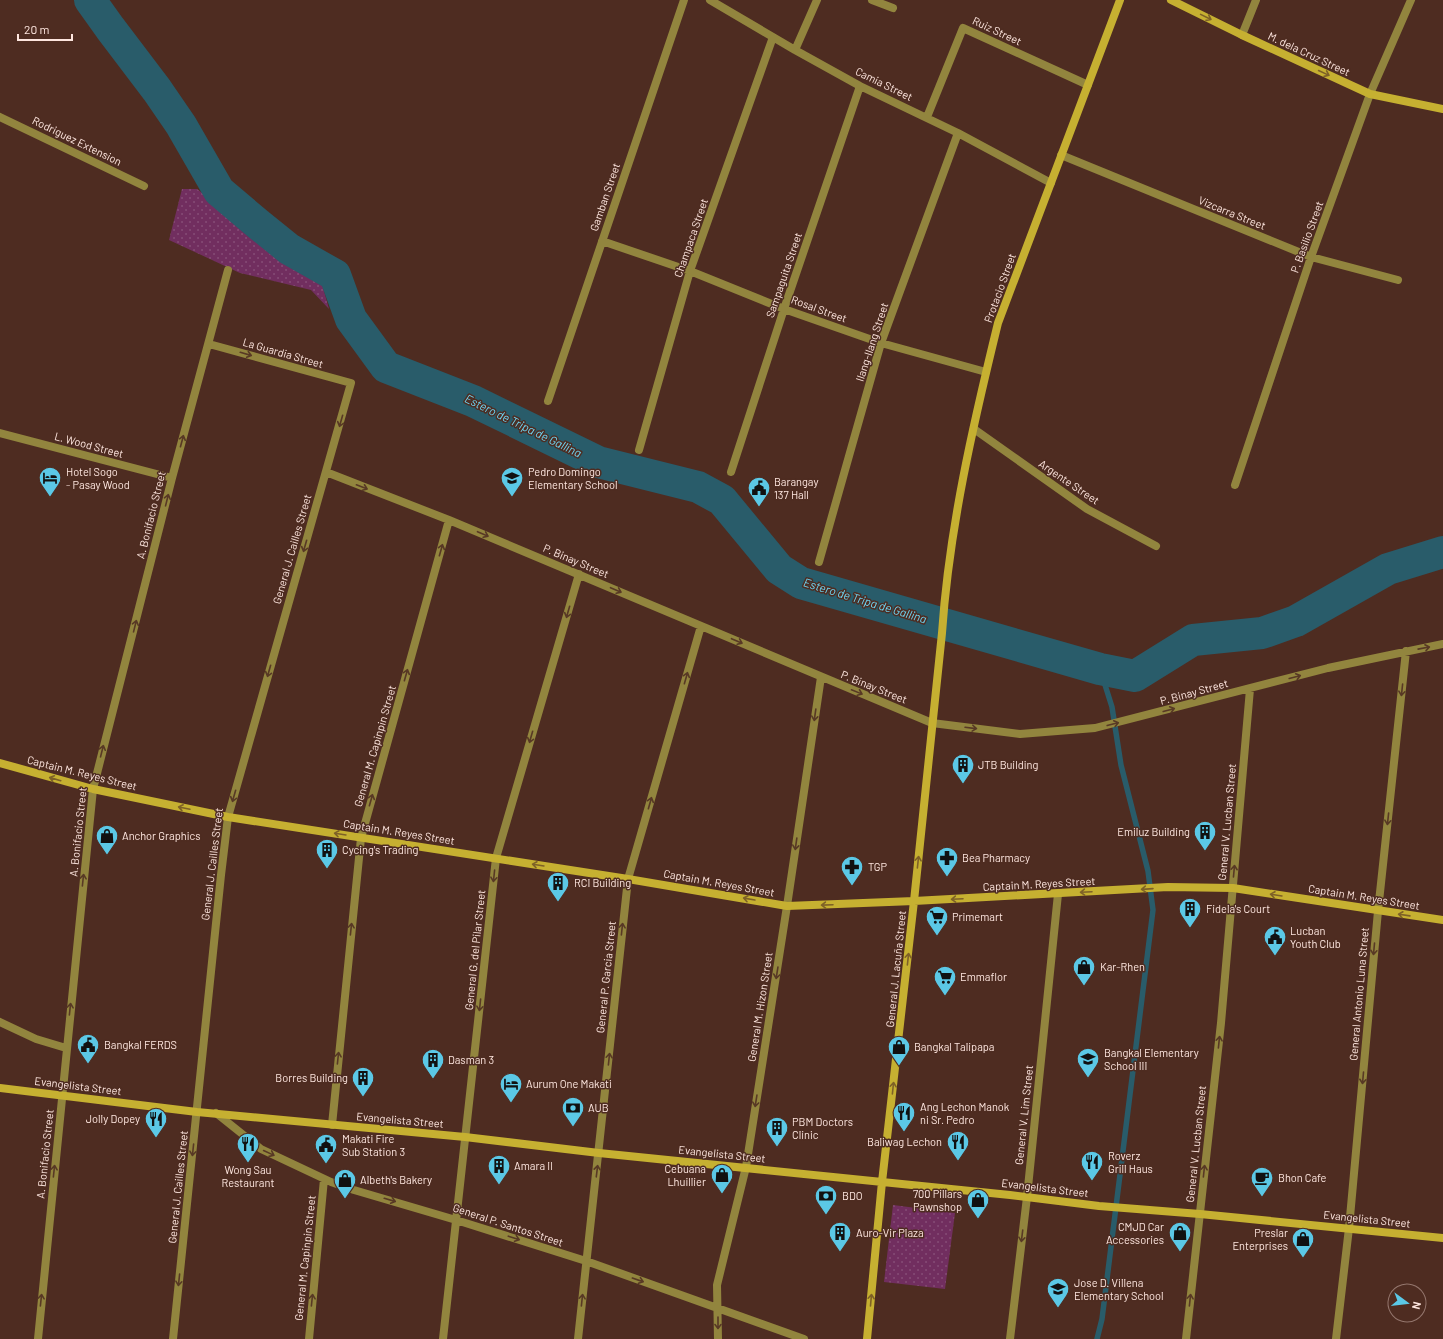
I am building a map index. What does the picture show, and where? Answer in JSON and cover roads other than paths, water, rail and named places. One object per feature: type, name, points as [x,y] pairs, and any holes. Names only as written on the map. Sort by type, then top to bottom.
[{"type":"street","name":"Gamban Street","points":[[548,401],[684,0]]},
{"type":"street","name":"Camia Street","points":[[710,0],[772,37],[860,86],[958,133],[1051,183]]},
{"type":"street","points":[[796,50],[817,0]]},
{"type":"street","points":[[872,0],[893,8]]},
{"type":"street","name":"Protacio Street","points":[[944,598],[953,533],[986,372],[998,323],[1120,0]]},
{"type":"street","name":"M. dela Cruz Street","points":[[1171,0],[1242,35],[1370,94],[1443,109]]},
{"type":"street","points":[[1242,35],[1256,0]]},
{"type":"street","name":"P. Basilio Street","points":[[1235,485],[1311,257],[1370,94],[1411,0]]},
{"type":"street","name":"Ruiz Street","points":[[926,117],[963,28],[1088,85]]},
{"type":"street","name":"Champaca Street","points":[[639,450],[690,271],[772,37]]},
{"type":"street","name":"Sampaguita Street","points":[[731,472],[784,309],[860,86]]},
{"type":"street","name":"Rodriguez Extension","points":[[0,116],[144,186]]},
{"type":"street","name":"Ilang-Ilang Street","points":[[819,562],[881,343],[958,133]]},
{"type":"street","name":"Vizcarra Street","points":[[1061,155],[1311,257],[1398,280]]},
{"type":"street","name":"Rosal Street","points":[[602,241],[690,271],[784,309],[881,343],[986,372]]},
{"type":"street","name":"A. Bonifacio Street","points":[[38,1339],[93,789],[172,478],[228,270]]},
{"type":"street","name":"La Guardia Street","points":[[209,344],[351,383]]},
{"type":"street","name":"General J. Cailles Street","points":[[173,1339],[220,875],[228,817],[351,383]]},
{"type":"street","name":"Argente Street","points":[[974,429],[1087,509],[1156,546]]},
{"type":"street","name":"L. Wood Street","points":[[0,433],[172,478]]},
{"type":"street","name":"P. Binay Street","points":[[326,472],[449,520],[932,723],[1020,734],[1095,728],[1131,720],[1328,668],[1443,644]]},
{"type":"street","name":"General M. Capinpin Street","points":[[332,1125],[360,838],[449,520]]},
{"type":"street","name":"General G. del Pilar Street","points":[[443,1339],[496,858],[579,574]]},
{"type":"street","name":"General J. Lacuña Street","points":[[867,1339],[882,1182],[914,901],[942,633],[944,598]]},
{"type":"street","name":"General P. Garcia Street","points":[[578,1339],[628,879],[701,626]]},
{"type":"street","name":"General Antonio Luna Street","points":[[1336,1339],[1349,1228],[1378,911],[1406,651]]},
{"type":"street","name":"General M. Hizon Street","points":[[718,1339],[717,1285],[746,1167],[821,677]]},
{"type":"street","name":"General V. Lucban Street","points":[[1186,1339],[1220,1031],[1250,689]]},
{"type":"street","name":"Captain M. Reyes Street","points":[[0,763],[93,789],[228,817],[628,879],[787,906],[1058,894],[1168,887],[1233,888],[1443,920]]},
{"type":"street","name":"General V. Lim Street","points":[[1010,1339],[1027,1197],[1058,894]]},
{"type":"street","points":[[0,1022],[36,1039],[66,1048]]},
{"type":"street","name":"Evangelista Street","points":[[0,1088],[197,1112],[465,1137],[599,1153],[746,1167],[1100,1206],[1200,1214],[1443,1238]]},
{"type":"street","name":"General P. Santos Street","points":[[216,1113],[261,1149],[324,1179],[354,1190],[586,1261],[804,1339]]},
{"type":"street","name":"General M. Capinpin Street","points":[[308,1339],[324,1179]]},
{"type":"waterway","name":"Estero de Tripa de Gallina","points":[[90,0],[181,125],[219,191],[289,249],[335,275],[351,319],[386,367],[473,401],[598,462],[698,487],[722,500],[779,569],[801,583],[1100,669],[1135,676],[1193,640],[1262,633],[1296,621],[1388,569],[1443,552]]},
{"type":"waterway","points":[[1097,1339],[1102,1319],[1153,910],[1148,871],[1121,765],[1112,707],[1100,669]]},
{"type":"place","name":"Hotel Sogo - Pasay Wood","points":[[50,498]]},
{"type":"place","name":"Pedro Domingo Elementary School","points":[[512,498]]},
{"type":"place","name":"Barangay 137 Hall","points":[[759,508]]},
{"type":"place","name":"JTB Building","points":[[963,784]]},
{"type":"place","name":"Emiluz Building","points":[[1205,852]]},
{"type":"place","name":"Anchor Graphics","points":[[107,856]]},
{"type":"place","name":"Cycing's Trading","points":[[327,870]]},
{"type":"place","name":"Bea Pharmacy","points":[[947,878]]},
{"type":"place","name":"TGP","points":[[852,886]]},
{"type":"place","name":"RCI Building","points":[[558,902]]},
{"type":"place","name":"Fidela's Court","points":[[1190,928]]},
{"type":"place","name":"Primemart","points":[[937,936]]},
{"type":"place","name":"Lucban Youth Club","points":[[1275,956]]},
{"type":"place","name":"Kar-Rhen","points":[[1084,986]]},
{"type":"place","name":"Emmaflor","points":[[945,996]]},
{"type":"place","name":"Bangkal FERDS","points":[[88,1064]]},
{"type":"place","name":"Bangkal Talipapa","points":[[899,1066]]},
{"type":"place","name":"Bangkal Elementary School III","points":[[1088,1078]]},
{"type":"place","name":"Dasman 3","points":[[433,1080]]},
{"type":"place","name":"Borres Building","points":[[363,1098]]},
{"type":"place","name":"Aurum One Makati","points":[[511,1104]]},
{"type":"place","name":"AUB","points":[[573,1128]]},
{"type":"place","name":"Ang Lechon Manok ni Sr. Pedro","points":[[904,1132]]},
{"type":"place","name":"Jolly Dopey","points":[[156,1138]]},
{"type":"place","name":"PBM Doctors Clinic","points":[[777,1148]]},
{"type":"place","name":"Baliwag Lechon","points":[[958,1162]]},
{"type":"place","name":"Wong Sau Restaurant","points":[[248,1164]]},
{"type":"place","name":"Makati Fire Sub Station 3","points":[[326,1164]]},
{"type":"place","name":"Roverz Grill Haus","points":[[1092,1182]]},
{"type":"place","name":"Amara II","points":[[499,1186]]},
{"type":"place","name":"Cebuana Lhuillier","points":[[722,1194]]},
{"type":"place","name":"Bhon Cafe","points":[[1262,1198]]},
{"type":"place","name":"Albeth's Bakery","points":[[345,1200]]},
{"type":"place","name":"BDO","points":[[826,1216]]},
{"type":"place","name":"700 Pillars Pawnshop","points":[[978,1220]]},
{"type":"place","name":"Auro-Vir Plaza","points":[[840,1252]]},
{"type":"place","name":"CMJD Car Accessories","points":[[1180,1252]]},
{"type":"place","name":"Preslar Enterprises","points":[[1303,1258]]},
{"type":"place","name":"Jose D. Villena Elementary School","points":[[1058,1308]]}]
